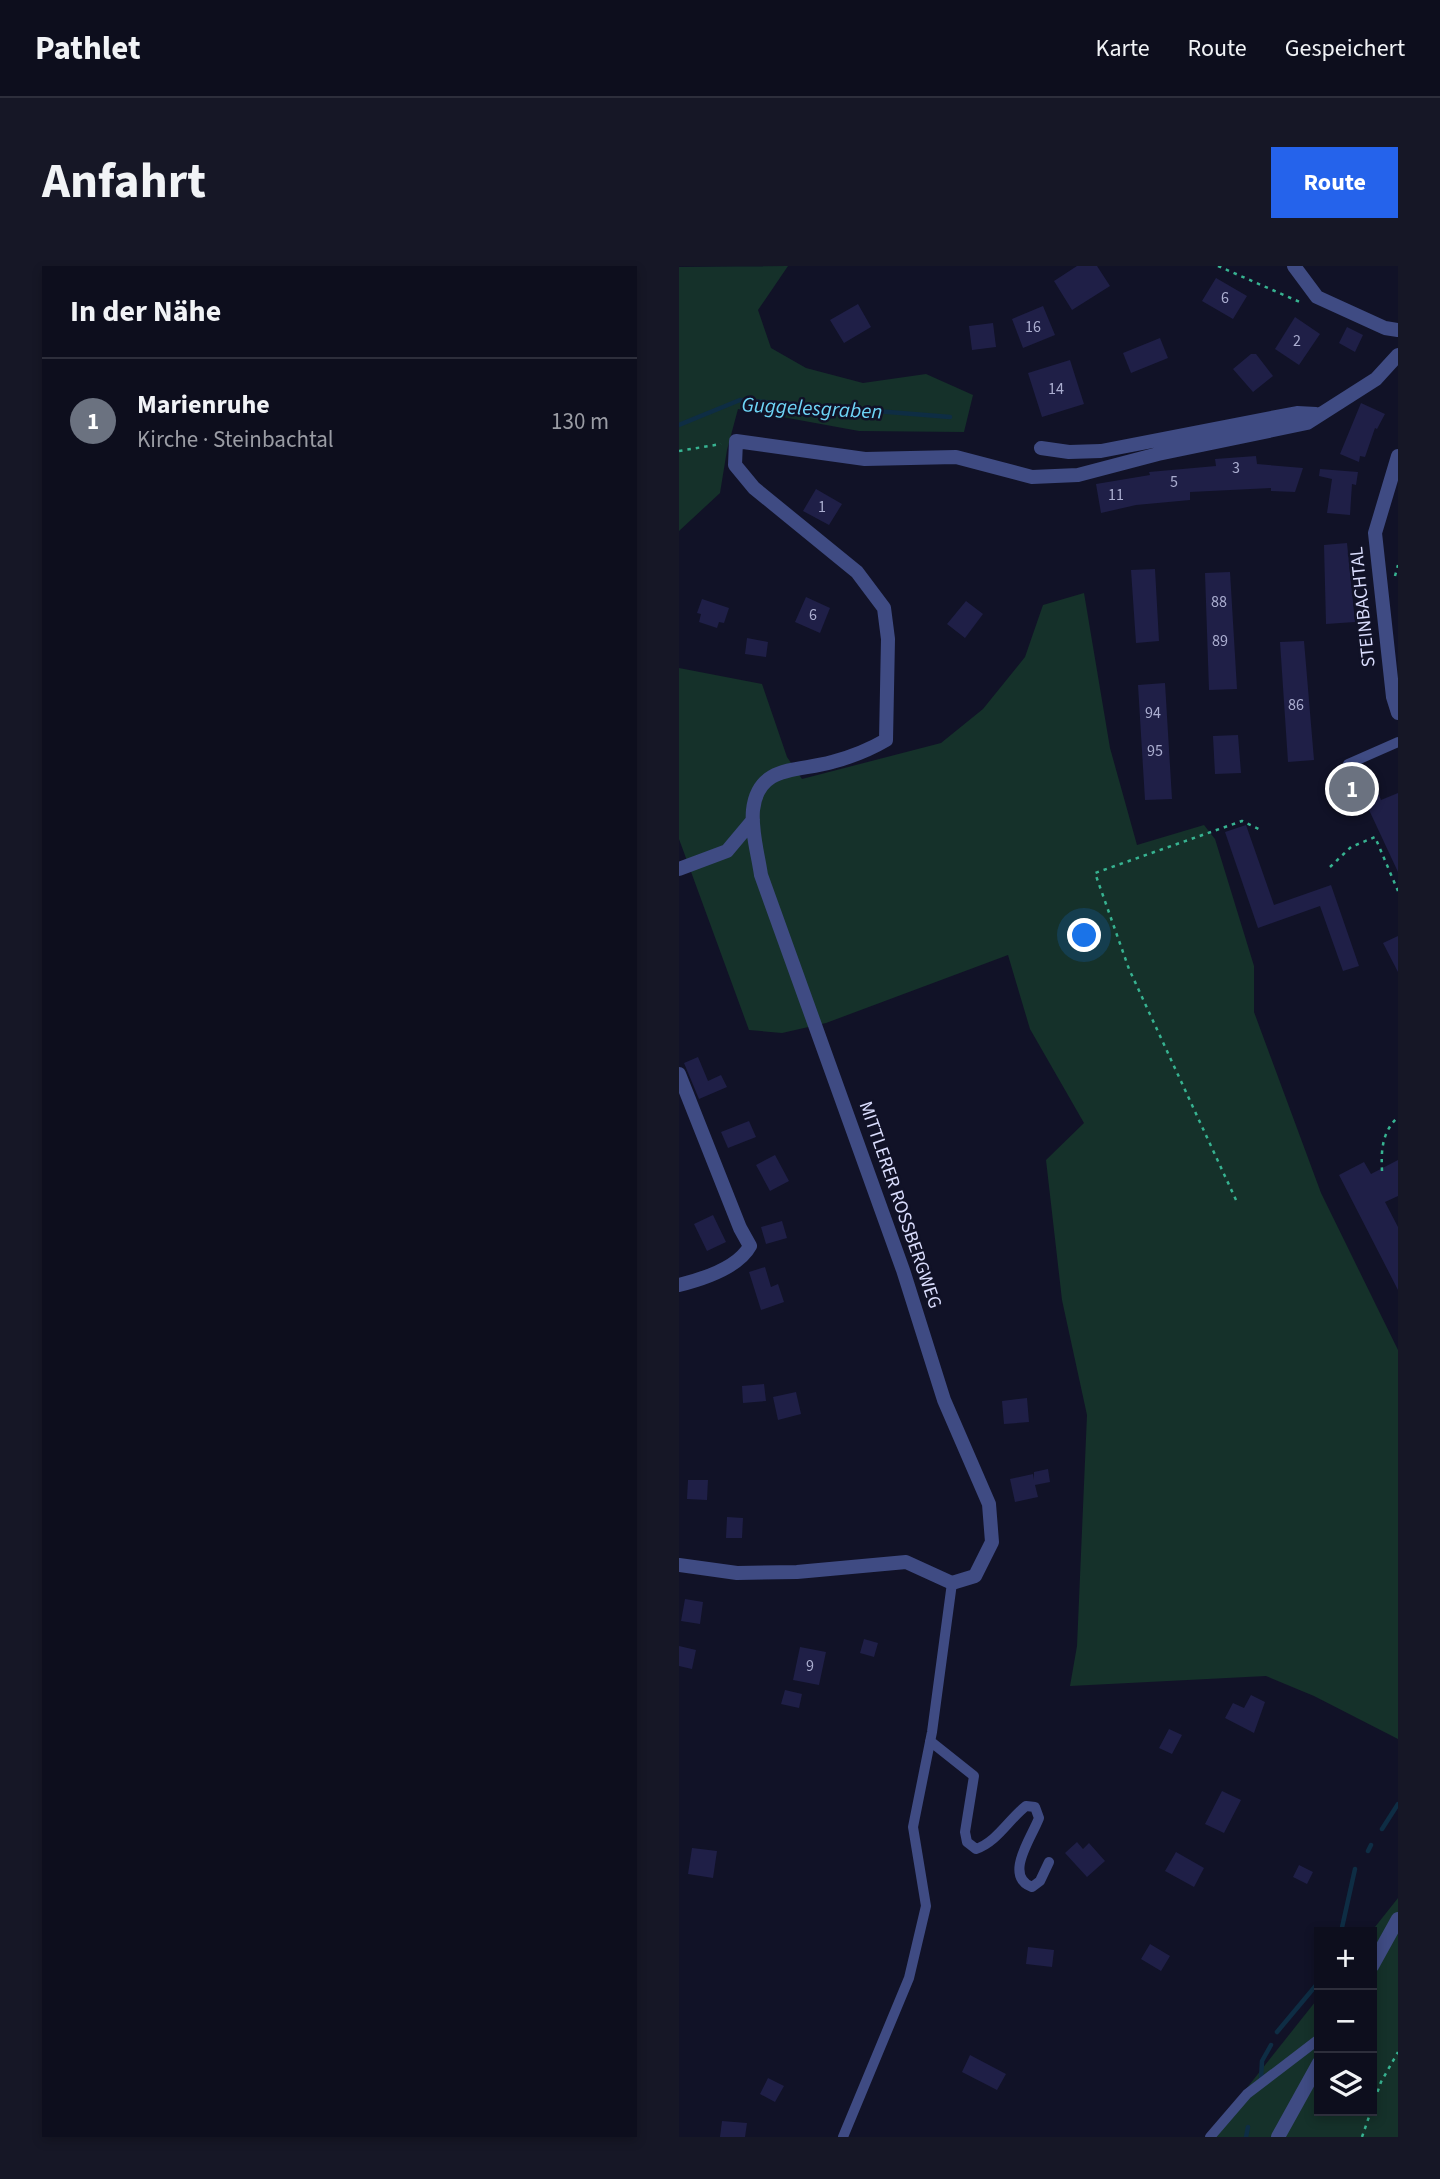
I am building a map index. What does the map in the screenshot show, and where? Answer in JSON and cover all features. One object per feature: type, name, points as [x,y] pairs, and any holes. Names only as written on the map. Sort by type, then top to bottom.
[{"type":"street","points":[[1293,266],[1317,297],[1385,328],[1398,330]]},
{"type":"street","points":[[736,441],[866,459],[956,457],[1032,477],[1078,475],[1158,454],[1307,423],[1316,414],[1376,379],[1398,355]]},
{"type":"street","points":[[1041,448],[1069,452],[1101,450],[1297,413],[1316,414]]},
{"type":"street","name":"MITTLERER ROSSBERGWEG","points":[[736,441],[735,465],[754,488],[863,581],[884,608],[888,639],[886,740],[870,749],[829,763],[785,771],[765,782],[758,789],[753,820],[761,874],[898,1257],[944,1401],[989,1504],[992,1542],[975,1576],[952,1583]]},
{"type":"street","name":"STEINBACHTAL","points":[[1398,456],[1375,533],[1389,671],[1398,713]]},
{"type":"street","name":"MITTLERER ROSSBERGWEG","points":[[681,865],[727,850],[753,820]]},
{"type":"street","points":[[679,1074],[740,1228],[750,1246],[745,1255],[703,1279],[679,1285]]},
{"type":"street","points":[[679,1565],[737,1573],[797,1572],[906,1562],[952,1583]]},
{"type":"street","points":[[1377,1957],[1398,1919]]},
{"type":"street","points":[[1278,2137],[1314,2072]]},
{"type":"lane","points":[[1348,764],[1398,742]]},
{"type":"lane","points":[[843,2137],[909,1978],[926,1906],[913,1827],[930,1741],[952,1583]]},
{"type":"lane","points":[[930,1741],[974,1776],[965,1832],[967,1842],[976,1849],[985,1846],[1014,1815],[1026,1806],[1035,1807],[1039,1818],[1019,1863],[1018,1875],[1023,1884],[1032,1887],[1040,1881],[1049,1862]]},
{"type":"lane","points":[[1210,2137],[1247,2094],[1314,2043]]},
{"type":"path","points":[[1218,266],[1311,305]]},
{"type":"path","points":[[679,451],[736,441]]},
{"type":"path","points":[[1236,1200],[1129,969],[1095,873],[1242,821],[1261,830]]},
{"type":"path","points":[[1330,867],[1351,848],[1375,838],[1398,891]]},
{"type":"path","points":[[1382,1171],[1381,1152],[1387,1127],[1398,1117]]},
{"type":"path","points":[[1377,2093],[1398,2052]]},
{"type":"path","points":[[1361,2137],[1368,2116]]},
{"type":"green space","points":[[788,266],[758,310],[771,348],[806,368],[863,383],[926,374],[973,395],[964,432],[859,431],[738,409],[727,450],[720,493],[679,531],[679,267]]},
{"type":"green space","points":[[1084,593],[1110,748],[1137,845],[1204,825],[1215,839],[1254,966],[1254,1012],[1321,1193],[1398,1350],[1398,1739],[1314,1696],[1266,1676],[1070,1686],[1077,1646],[1087,1415],[1062,1300],[1046,1160],[1084,1123],[1030,1029],[1008,955],[826,1023],[782,1033],[749,1030],[679,839],[679,668],[762,684],[787,757],[802,779],[941,743],[983,709],[1025,657],[1043,605]]},
{"type":"green space","points":[[1398,1898],[1398,2137],[1208,2137],[1314,2003],[1314,2116],[1377,2116],[1375,1927]]},
{"type":"building","points":[[1077,266],[1097,266],[1110,286],[1072,310],[1054,281]]},
{"type":"building","points":[[1216,278],[1247,296],[1233,319],[1202,301]]},
{"type":"building","points":[[858,304],[871,327],[844,343],[830,320]]},
{"type":"building","points":[[1043,306],[1055,335],[1023,348],[1012,319]]},
{"type":"building","points":[[1295,317],[1320,334],[1299,365],[1275,349]]},
{"type":"building","points":[[993,323],[996,347],[972,350],[969,326]]},
{"type":"building","points":[[1347,327],[1363,335],[1355,352],[1339,343]]},
{"type":"building","points":[[1160,338],[1168,358],[1131,373],[1123,353]]},
{"type":"building","points":[[1251,354],[1256,354],[1273,376],[1253,392],[1233,369]]},
{"type":"building","points":[[1070,360],[1084,404],[1042,417],[1028,373]]},
{"type":"building","points":[[1361,403],[1385,414],[1377,429],[1375,428],[1365,457],[1360,456],[1359,462],[1340,454]]},
{"type":"building","points":[[1256,456],[1257,464],[1303,468],[1295,492],[1271,491],[1271,488],[1190,492],[1190,500],[1136,505],[1101,513],[1096,484],[1150,475],[1149,472],[1216,466],[1215,459]]},
{"type":"building","points":[[1320,469],[1358,472],[1356,485],[1352,484],[1350,515],[1327,513],[1332,479],[1319,476]]},
{"type":"building","points":[[816,489],[842,504],[829,525],[803,511]]},
{"type":"building","points":[[1347,543],[1355,622],[1326,624],[1324,545]]},
{"type":"building","points":[[1155,569],[1159,641],[1136,643],[1131,570]]},
{"type":"building","points":[[1230,572],[1237,689],[1209,690],[1205,573]]},
{"type":"building","points":[[806,597],[830,608],[820,633],[795,622]]},
{"type":"building","points":[[702,599],[729,608],[724,623],[719,622],[717,628],[699,622],[701,614],[697,613]]},
{"type":"building","points":[[966,601],[983,614],[965,638],[947,624]]},
{"type":"building","points":[[747,638],[768,642],[766,657],[745,654]]},
{"type":"building","points":[[1304,641],[1314,760],[1288,762],[1280,642]]},
{"type":"building","points":[[1165,683],[1172,799],[1145,800],[1138,685]]},
{"type":"building","points":[[1238,735],[1241,773],[1215,774],[1213,736]]},
{"type":"building","points":[[1369,769],[1381,800],[1398,793],[1398,872],[1363,797],[1334,808],[1326,787]]},
{"type":"building","points":[[1246,825],[1274,905],[1331,885],[1359,966],[1343,971],[1320,906],[1258,928],[1225,832]]},
{"type":"building","points":[[1398,936],[1398,972],[1383,943]]},
{"type":"building","points":[[698,1057],[708,1081],[721,1075],[727,1087],[699,1099],[684,1063]]},
{"type":"building","points":[[749,1121],[756,1137],[728,1148],[721,1132]]},
{"type":"building","points":[[775,1155],[789,1181],[770,1191],[756,1165]]},
{"type":"building","points":[[1398,1160],[1398,1196],[1385,1202],[1398,1227],[1398,1290],[1339,1175],[1364,1162],[1371,1174]]},
{"type":"building","points":[[713,1215],[726,1242],[707,1251],[694,1224]]},
{"type":"building","points":[[782,1221],[787,1238],[766,1244],[761,1227]]},
{"type":"building","points":[[765,1267],[771,1287],[778,1284],[784,1302],[761,1310],[749,1272]]},
{"type":"building","points":[[764,1384],[766,1401],[743,1403],[742,1386]]},
{"type":"building","points":[[796,1392],[801,1414],[778,1420],[773,1397]]},
{"type":"building","points":[[1027,1398],[1029,1422],[1004,1424],[1002,1401]]},
{"type":"building","points":[[1048,1469],[1050,1482],[1035,1485],[1038,1497],[1015,1502],[1010,1479],[1033,1474],[1034,1480],[1034,1472]]},
{"type":"building","points":[[688,1480],[708,1480],[707,1500],[687,1499]]},
{"type":"building","points":[[727,1517],[743,1518],[742,1538],[726,1538]]},
{"type":"building","points":[[685,1599],[703,1602],[700,1624],[681,1621]]},
{"type":"building","points":[[864,1639],[878,1643],[874,1657],[860,1653]]},
{"type":"building","points":[[679,1646],[696,1650],[692,1669],[679,1666]]},
{"type":"building","points":[[800,1647],[826,1652],[819,1685],[793,1680]]},
{"type":"building","points":[[785,1690],[802,1694],[799,1708],[781,1704]]},
{"type":"building","points":[[1251,1695],[1265,1702],[1254,1733],[1225,1718],[1233,1703],[1244,1708]]},
{"type":"building","points":[[1169,1729],[1182,1735],[1172,1754],[1159,1748]]},
{"type":"building","points":[[1222,1791],[1241,1800],[1224,1833],[1205,1824]]},
{"type":"building","points":[[1077,1842],[1083,1849],[1089,1843],[1105,1861],[1087,1877],[1065,1853]]},
{"type":"building","points":[[692,1848],[717,1851],[713,1878],[688,1874]]},
{"type":"building","points":[[1176,1852],[1204,1868],[1194,1887],[1165,1871]]},
{"type":"building","points":[[1299,1865],[1313,1872],[1307,1884],[1293,1877]]},
{"type":"building","points":[[1150,1944],[1170,1956],[1161,1971],[1141,1959]]},
{"type":"building","points":[[1028,1947],[1054,1950],[1052,1967],[1026,1964]]},
{"type":"building","points":[[970,2055],[1006,2074],[997,2090],[962,2072]]},
{"type":"building","points":[[768,2078],[784,2086],[775,2102],[760,2094]]},
{"type":"building","points":[[722,2121],[747,2123],[745,2137],[720,2137]]},
{"type":"waterway","name":"Guggelesgraben","points":[[679,425],[740,400],[950,417]]},
{"type":"waterway","points":[[1382,1829],[1398,1804]]},
{"type":"waterway","points":[[1368,1851],[1371,1845]]},
{"type":"waterway","points":[[1342,1927],[1355,1869]]},
{"type":"waterway","points":[[1277,2032],[1314,1988]]},
{"type":"waterway","points":[[1261,2080],[1262,2061],[1271,2045]]},
{"type":"waterway","points":[[1246,2137],[1248,2127]]},
{"type":"place","name":"Marienruhe","points":[[1352,789]]}]
